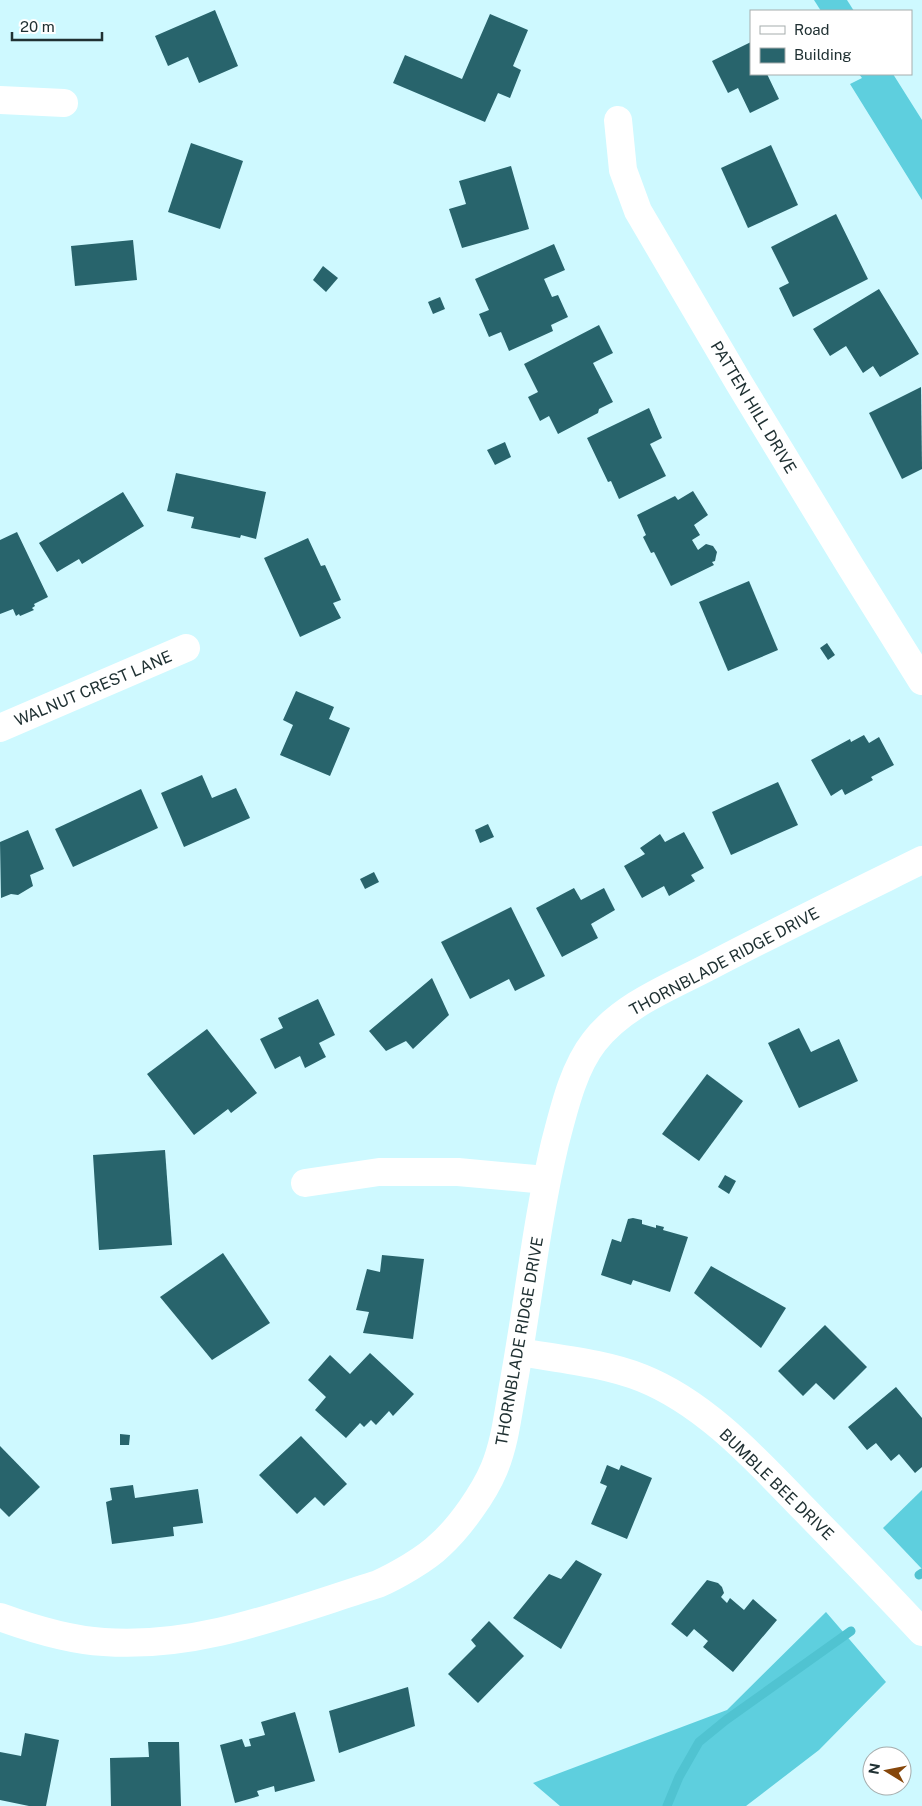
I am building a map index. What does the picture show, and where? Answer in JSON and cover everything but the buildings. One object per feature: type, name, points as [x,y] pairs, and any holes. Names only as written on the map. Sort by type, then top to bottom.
[{"type":"street","points":[[0,100],[64,103]]},
{"type":"street","name":"PATTEN HILL DRIVE","points":[[618,120],[623,170],[638,211],[739,383],[922,681]]},
{"type":"street","name":"WALNUT CREST LANE","points":[[0,728],[186,648]]},
{"type":"street","name":"THORNBLADE RIDGE DRIVE","points":[[0,1617],[57,1634],[103,1642],[149,1643],[186,1639],[232,1630],[378,1584],[396,1577],[440,1546],[470,1510],[494,1468],[502,1442],[520,1352],[546,1180],[561,1120],[574,1079],[594,1042],[614,1021],[634,1006],[749,946],[922,860]]},
{"type":"street","points":[[306,1183],[379,1172],[458,1172],[546,1180]]},
{"type":"street","name":"BUMBLE BEE DRIVE","points":[[520,1352],[603,1367],[642,1378],[672,1393],[706,1416],[745,1448],[922,1632]]},
{"type":"shaded area","points":[[814,0],[847,0],[853,10],[820,10]]},
{"type":"shaded area","points":[[860,75],[894,75],[922,120],[922,200],[850,84],[862,78]]},
{"type":"shaded area","points":[[922,1490],[922,1569],[883,1528]]},
{"type":"shaded area","points":[[826,1612],[886,1682],[819,1750],[746,1806],[560,1806],[533,1783],[727,1710]]},
{"type":"waterway","points":[[667,1806],[679,1777],[699,1742],[726,1720],[851,1631]]}]
